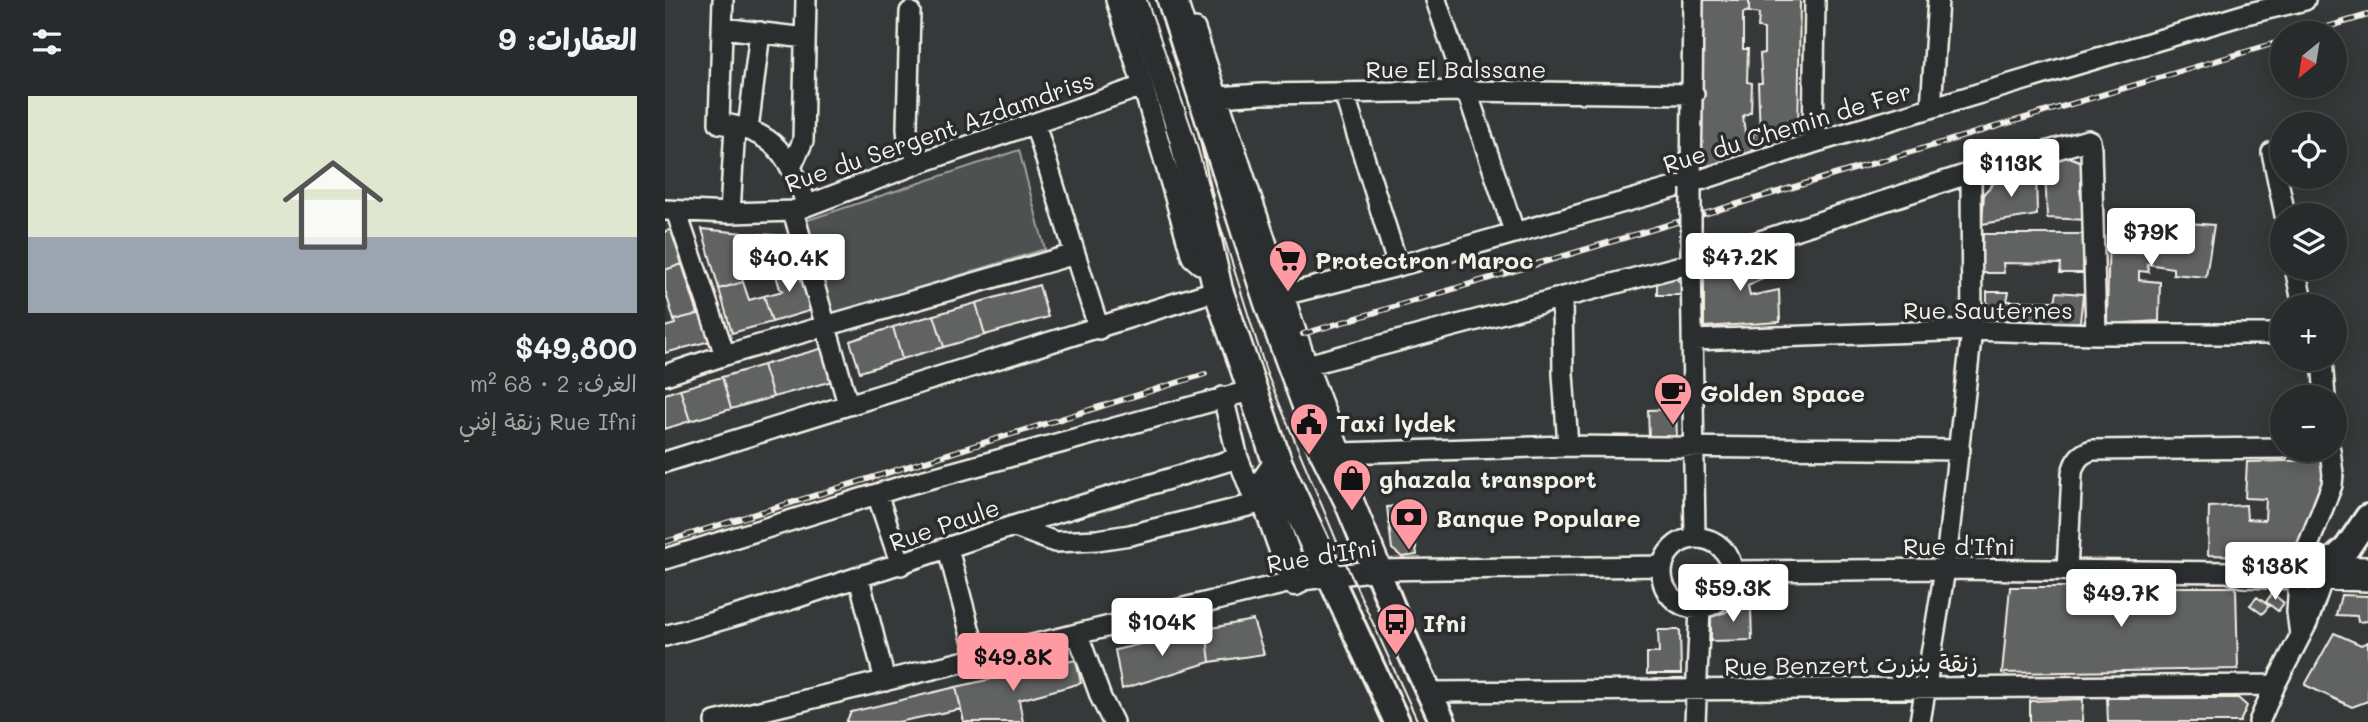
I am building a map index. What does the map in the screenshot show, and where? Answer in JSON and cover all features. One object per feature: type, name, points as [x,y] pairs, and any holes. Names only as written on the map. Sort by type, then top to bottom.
[{"type":"highway","points":[[1140,0],[1184,138],[1215,277],[1278,464],[1329,575]]},
{"type":"highway","points":[[1172,0],[1255,265],[1315,431],[1337,462],[1348,499],[1377,570]]},
{"type":"highway","points":[[1255,265],[1283,295]]},
{"type":"highway","points":[[1278,464],[1263,488],[1261,504],[1295,581]]},
{"type":"main road","points":[[2324,573],[2347,548],[2368,517]]},
{"type":"main road","points":[[1377,570],[1443,722]]},
{"type":"main road","points":[[1329,575],[1397,722]]},
{"type":"street","points":[[723,0],[719,123],[742,127],[772,143],[792,165],[826,326],[848,404]]},
{"type":"street","points":[[792,165],[803,141],[806,0]]},
{"type":"street","points":[[665,462],[1099,329],[1215,277],[1192,257],[1116,0]]},
{"type":"street","points":[[1185,0],[1337,462],[1568,446],[1960,450]]},
{"type":"street","points":[[1436,0],[1514,232]]},
{"type":"street","points":[[1693,0],[1691,259],[1695,538]]},
{"type":"street","points":[[1813,143],[1815,0]]},
{"type":"street","points":[[1931,108],[1938,0]]},
{"type":"street","name":"Rue du Chemin de Fer","points":[[1283,295],[1691,186],[1813,143],[1931,108],[2244,7],[2305,0]]},
{"type":"street","points":[[910,12],[907,128],[908,140],[919,163]]},
{"type":"street","points":[[723,28],[805,38]]},
{"type":"street","points":[[730,213],[742,127],[760,32]]},
{"type":"street","name":"Rue du Sergent Azdamdriss","points":[[671,210],[730,213],[800,208],[919,163],[1143,86]]},
{"type":"street","name":"Rue El Balssane","points":[[1219,97],[1467,91],[1694,94]]},
{"type":"street","points":[[1344,93],[1398,266]]},
{"type":"street","points":[[1034,124],[1099,329]]},
{"type":"street","points":[[1307,365],[1562,298],[1971,173],[2091,141],[2096,334]]},
{"type":"street","points":[[1920,722],[1945,569],[1972,330],[1971,173]]},
{"type":"street","points":[[671,210],[725,355]]},
{"type":"street","points":[[665,375],[725,355],[1075,254]]},
{"type":"street","points":[[1562,298],[1568,446]]},
{"type":"street","name":"Rue Sauternes","points":[[1693,340],[1972,330],[2096,334],[2270,334]]},
{"type":"street","points":[[665,559],[877,494],[1253,390]]},
{"type":"street","points":[[1013,526],[1055,542],[1097,540],[1130,535],[1261,504],[1238,458],[1223,397]]},
{"type":"street","points":[[2067,571],[2072,473],[2078,457],[2092,450],[2270,448]]},
{"type":"street","name":"Rue Paule","points":[[665,636],[901,565],[1013,526],[1238,458]]},
{"type":"street","points":[[2300,635],[2297,620],[2299,573],[2332,485],[2332,462]]},
{"type":"street","points":[[877,494],[901,565]]},
{"type":"street","points":[[1695,538],[1721,547],[1731,562],[1733,571],[1729,589],[1724,597],[1709,607],[1700,609],[1690,608],[1674,600],[1664,585],[1663,566],[1667,555],[1674,547],[1695,538]]},
{"type":"street","points":[[948,549],[977,659]]},
{"type":"street","name":"Rue d'Ifni","points":[[715,722],[1329,575],[1377,570],[1663,566]]},
{"type":"street","name":"Rue d'Ifni","points":[[1733,571],[1945,569],[2228,572],[2243,577],[2324,573],[2368,567]]},
{"type":"street","points":[[2259,722],[2309,616],[2324,573]]},
{"type":"street","name":"Rue d'Ifni","points":[[2324,573],[2368,581]]},
{"type":"street","points":[[859,578],[885,681]]},
{"type":"street","points":[[1695,722],[1700,609]]},
{"type":"street","points":[[1078,635],[1101,698],[1113,722]]},
{"type":"street","name":"Rue Benzert زنقة بنزرت","points":[[1429,692],[2275,685]]},
{"type":"shaded area","points":[[1019,150],[1045,249],[831,315],[805,221]]},
{"type":"building","points":[[1699,0],[1749,0],[1749,11],[1743,13],[1743,49],[1748,49],[1747,82],[1752,83],[1751,112],[1743,116],[1745,133],[1753,133],[1753,159],[1714,171],[1702,166]]},
{"type":"building","points":[[1749,0],[1800,0],[1798,140],[1753,159],[1753,133],[1760,133],[1758,83],[1762,83],[1760,54],[1764,53],[1764,29],[1758,28],[1759,14],[1749,12]]},
{"type":"building","points":[[2067,156],[2087,164],[2087,189],[2080,190],[2081,197],[2089,196],[2087,220],[2047,218],[2045,167]]},
{"type":"building","points":[[2036,170],[2037,215],[1982,224],[1984,193],[1994,183]]},
{"type":"building","points":[[2109,222],[2134,223],[2135,252],[2144,251],[2149,237],[2174,238],[2177,222],[2214,225],[2206,277],[2173,274],[2173,268],[2147,264],[2149,272],[2139,271],[2139,280],[2160,282],[2159,321],[2107,324]]},
{"type":"building","points":[[702,229],[743,233],[751,261],[738,265],[743,282],[719,289]]},
{"type":"building","points":[[671,230],[682,264],[665,270],[665,231]]},
{"type":"building","points":[[743,233],[789,236],[798,261],[774,268],[771,255],[751,261]]},
{"type":"building","points":[[1983,234],[2086,234],[2083,273],[2060,273],[2061,264],[2003,263],[2004,273],[1980,273]]},
{"type":"building","points":[[1770,249],[1778,270],[1748,286],[1750,296],[1779,290],[1780,322],[1704,327],[1704,278],[1712,268]]},
{"type":"building","points":[[798,261],[812,310],[772,322],[764,296],[783,291],[774,268]]},
{"type":"building","points":[[682,264],[698,314],[674,320],[665,290],[665,270]]},
{"type":"building","points":[[1672,275],[1681,283],[1681,295],[1657,295],[1657,276]]},
{"type":"building","points":[[743,282],[749,300],[764,296],[772,322],[732,333],[719,289]]},
{"type":"building","points":[[1039,285],[1048,317],[985,335],[976,303]]},
{"type":"building","points":[[1987,292],[2009,292],[2007,301],[2055,301],[2057,292],[2083,294],[2080,322],[1987,322]]},
{"type":"building","points":[[976,303],[985,335],[944,347],[934,315]]},
{"type":"building","points":[[702,313],[710,341],[665,353],[665,327],[675,324],[674,320]]},
{"type":"building","points":[[934,315],[944,347],[902,359],[893,327]]},
{"type":"building","points":[[893,327],[902,359],[860,372],[850,341]]},
{"type":"building","points":[[827,347],[836,380],[773,397],[763,365]]},
{"type":"building","points":[[763,365],[773,397],[731,409],[722,377]]},
{"type":"building","points":[[722,377],[731,409],[690,421],[680,389]]},
{"type":"building","points":[[680,389],[690,421],[665,429],[665,394]]},
{"type":"building","points":[[1676,409],[1677,438],[1649,438],[1648,410]]},
{"type":"building","points":[[2247,462],[2323,462],[2323,485],[2293,557],[2208,555],[2209,507],[2246,505],[2247,519],[2265,520],[2266,499],[2245,498]]},
{"type":"building","points":[[1407,505],[1408,521],[1413,520],[1417,555],[1402,557],[1392,549],[1387,507]]},
{"type":"building","points":[[2010,587],[2236,587],[2238,669],[2002,673]]},
{"type":"building","points":[[2272,593],[2284,603],[2278,611],[2266,602]]},
{"type":"building","points":[[2341,595],[2368,596],[2368,621],[2358,622],[2357,616],[2336,615]]},
{"type":"building","points":[[2257,597],[2269,606],[2262,614],[2250,605]]},
{"type":"building","points":[[1739,601],[1751,609],[1752,640],[1711,641],[1711,617],[1726,612]]},
{"type":"building","points":[[1253,620],[1264,654],[1210,662],[1206,629]]},
{"type":"building","points":[[1206,629],[1210,662],[1122,689],[1115,650]]},
{"type":"building","points":[[1658,630],[1680,630],[1681,674],[1647,674],[1647,653],[1659,653]]},
{"type":"building","points":[[2334,633],[2361,645],[2368,642],[2368,701],[2352,707],[2305,685]]},
{"type":"building","points":[[1076,660],[1081,683],[1019,700],[1023,722],[964,722],[956,687]]},
{"type":"building","points":[[956,687],[961,709],[898,722],[846,722],[851,712]]},
{"type":"building","points":[[2107,698],[2238,698],[2247,706],[2240,722],[2108,722]]},
{"type":"building","points":[[2083,699],[2082,722],[2030,722],[2030,701]]},
{"type":"tram line","points":[[1147,0],[1193,132],[1267,374],[1350,573],[1418,722]]},
{"type":"railway","points":[[2347,21],[2368,15]]},
{"type":"railway","points":[[1303,334],[2270,45]]},
{"type":"railway","points":[[665,542],[1205,374]]},
{"type":"place","name":"Protectron Maroc","points":[[1288,293]]},
{"type":"place","name":"Golden Space","points":[[1673,426]]},
{"type":"place","name":"Taxi lydek","points":[[1309,456]]},
{"type":"place","name":"ghazala transport","points":[[1352,512]]},
{"type":"place","name":"Banque Populare","points":[[1409,551]]},
{"type":"place","name":"Ifni","points":[[1396,656]]}]
